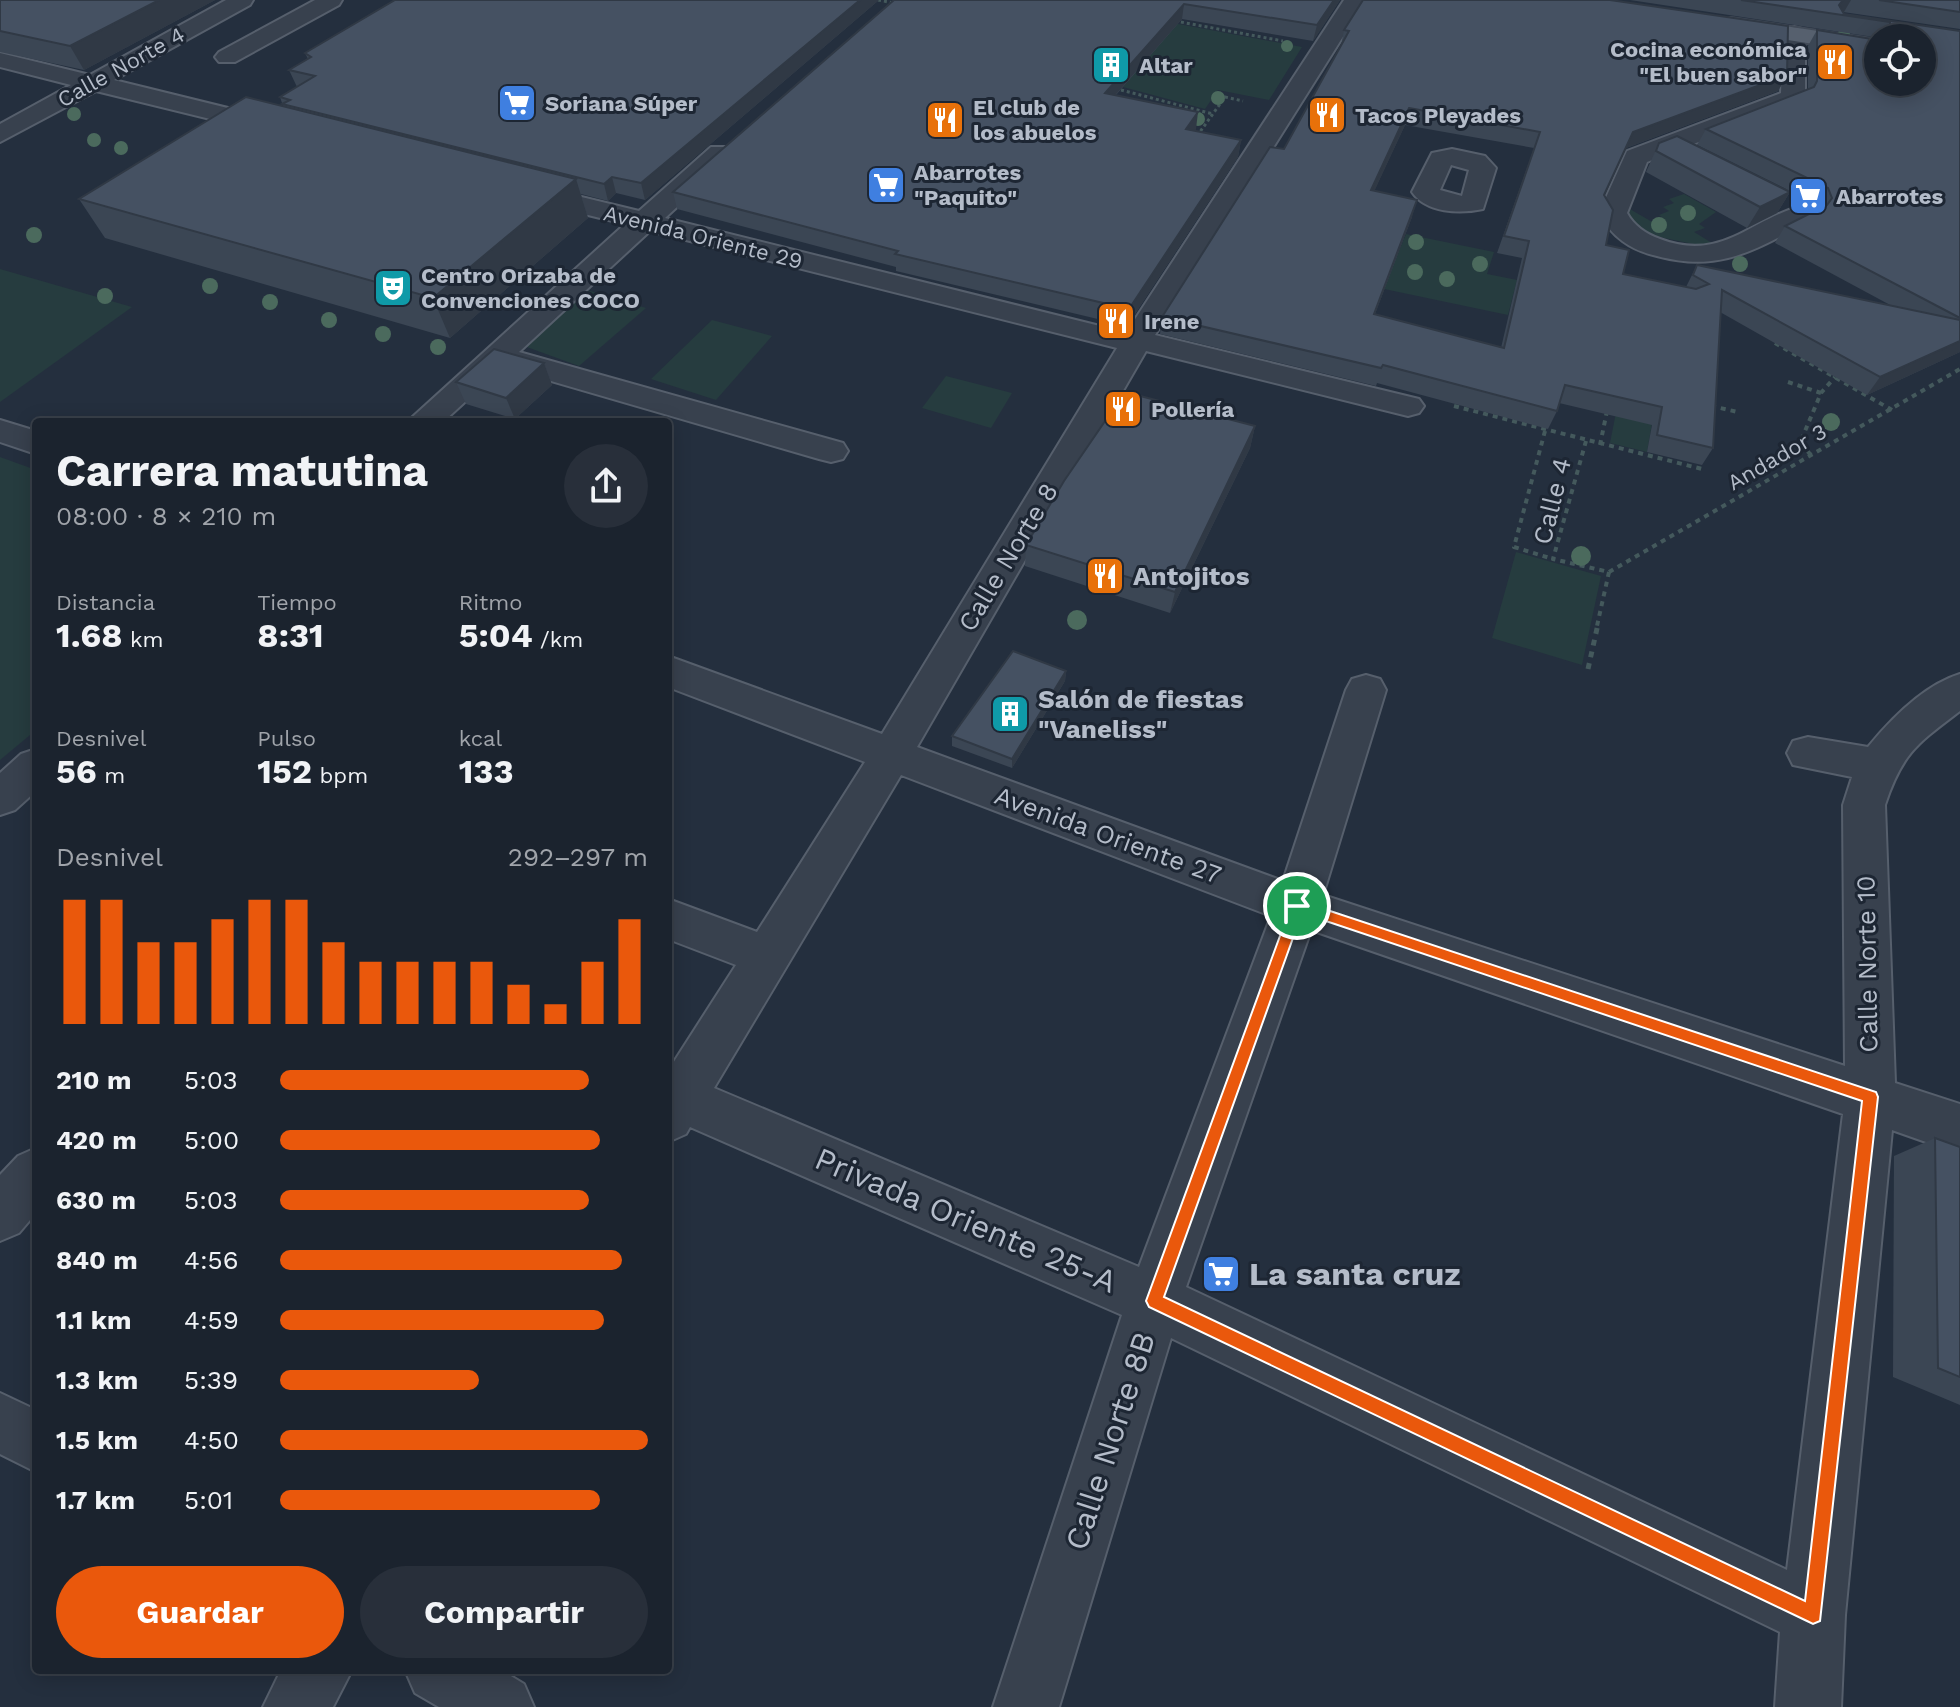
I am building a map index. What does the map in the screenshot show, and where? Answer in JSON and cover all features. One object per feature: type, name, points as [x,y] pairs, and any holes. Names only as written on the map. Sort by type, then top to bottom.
[{"type":"main road","points":[[1726,4],[1864,34]]},
{"type":"main road","points":[[1702,20],[1794,34],[1864,37]]},
{"type":"street","name":"Calle Norte 4","points":[[0,134],[242,0]]},
{"type":"street","name":"Calle Norte 8","points":[[674,1107],[891,755],[1137,340],[1355,0]]},
{"type":"street","points":[[258,56],[342,1]]},
{"type":"street","points":[[227,57],[342,1]]},
{"type":"street","points":[[1778,200],[1805,213],[1720,253],[1678,252],[1636,239],[1617,226],[1613,213],[1636,157],[1793,97],[1794,34]]},
{"type":"street","points":[[0,60],[301,134]]},
{"type":"street","points":[[427,418],[642,221],[739,137]]},
{"type":"street","points":[[1669,145],[1696,158]]},
{"type":"street","name":"Avenida Oriente 29","points":[[496,184],[1097,334],[1137,340],[1408,406]]},
{"type":"street","points":[[496,355],[831,451]]},
{"type":"street","points":[[0,430],[32,442]]},
{"type":"street","name":"Avenida Oriente 27","points":[[672,673],[1297,906],[1960,1129]]},
{"type":"street","name":"Calle Norte 10","points":[[1808,1707],[1813,1615],[1870,1097],[1864,805],[1877,765],[1904,732],[1960,689]]},
{"type":"street","name":"Calle Norte 8B","points":[[1026,1707],[1154,1301],[1297,906],[1366,690]]},
{"type":"street","points":[[1808,753],[1877,765]]},
{"type":"street","points":[[0,798],[32,770]]},
{"type":"street","points":[[672,920],[767,956]]},
{"type":"street","name":"Privada Oriente 25-A","points":[[674,1107],[1154,1301],[1813,1615]]},
{"type":"street","points":[[0,1214],[32,1178]]},
{"type":"street","points":[[0,1422],[32,1440]]},
{"type":"street","points":[[296,1707],[317,1674]]},
{"type":"street","points":[[445,1674],[501,1707]]},
{"type":"path","points":[[878,0],[894,3]]},
{"type":"path","points":[[1174,21],[1282,40]]},
{"type":"path","points":[[1121,90],[1213,114]]},
{"type":"path","points":[[1134,100],[1149,96]]},
{"type":"path","points":[[1190,125],[1203,128]]},
{"type":"path","points":[[1770,340],[1892,410]]},
{"type":"path","name":"Andador 3","points":[[1609,572],[1960,369]]},
{"type":"path","points":[[1811,455],[1800,443],[1821,393],[1835,377]]},
{"type":"path","points":[[1788,382],[1821,393]]},
{"type":"path","points":[[1408,406],[1413,396],[1702,469]]},
{"type":"path","name":"Calle 4","points":[[1600,445],[1609,400]]},
{"type":"path","points":[[1710,405],[1738,412]]},
{"type":"path","points":[[1545,431],[1514,547],[1553,559]]},
{"type":"path","name":"Calle 4","points":[[1586,441],[1553,559],[1609,572]]},
{"type":"path","points":[[1588,669],[1609,572]]},
{"type":"green space","points":[[1077,5],[1302,47],[1269,100],[1218,90],[1205,109],[1123,87],[1140,66]]},
{"type":"green space","points":[[1684,194],[1716,212],[1699,224],[1705,228],[1694,232],[1712,243],[1703,246],[1630,231],[1619,213],[1628,208],[1654,223],[1664,219],[1659,215],[1669,211],[1663,207],[1674,203],[1669,199]]},
{"type":"green space","points":[[1406,234],[1494,252],[1487,274],[1517,280],[1508,315],[1222,255],[1397,255]]},
{"type":"green space","points":[[0,269],[132,307],[0,402]]},
{"type":"green space","points":[[587,290],[646,308],[579,366],[524,346]]},
{"type":"green space","points":[[712,320],[772,336],[716,400],[651,379]]},
{"type":"green space","points":[[946,376],[1012,393],[991,428],[922,408]]},
{"type":"green space","points":[[1621,387],[1657,395],[1647,452],[1610,443]]},
{"type":"green space","points":[[0,457],[32,469],[32,733],[0,760]]},
{"type":"green space","points":[[1516,552],[1601,576],[1582,665],[1492,638]]},
{"type":"building","points":[[0,0],[159,0],[70,46],[0,31]]},
{"type":"building","name":"Soriana Súper","points":[[395,0],[860,0],[641,183],[612,177],[604,184],[282,104],[290,100],[280,97],[315,76],[289,70],[311,57],[305,53]]},
{"type":"building","points":[[894,0],[1334,0],[1317,25],[1184,4],[1105,93],[1198,112],[1186,129],[1241,140],[1129,309],[895,254],[898,251],[673,192]]},
{"type":"building","points":[[1363,0],[1610,0],[1788,26],[1787,75],[1633,132],[1604,195],[1613,210],[1606,245],[1629,250],[1623,274],[1696,289],[1709,284],[1693,275],[1697,265],[1960,320],[1960,341],[1880,377],[1722,290],[1713,448],[1657,435],[1662,407],[1565,385],[1557,411],[1383,365],[1381,368],[1162,317],[1270,147],[1284,149],[1349,31],[1344,30]],"holes":[[[1409,108],[1540,132],[1504,236],[1529,241],[1504,348],[1374,314],[1417,200],[1371,190]]]},
{"type":"building","points":[[1741,0],[1843,0],[1839,5],[1844,14],[1912,24]]},
{"type":"building","points":[[1879,0],[1960,0],[1960,12]]},
{"type":"building","points":[[1936,27],[1960,31],[1960,318],[1785,226],[1827,205],[1832,198],[1828,188],[1706,129],[1814,87],[1817,81],[1817,30],[1864,38],[1864,96],[1936,96]]},
{"type":"building","points":[[246,97],[576,179],[433,298],[79,199]]},
{"type":"building","points":[[1677,136],[1790,192],[1760,207],[1656,151],[1659,143]]},
{"type":"building","points":[[494,349],[544,363],[506,398],[456,382]]},
{"type":"building","points":[[1125,392],[1255,426],[1175,592],[1026,545],[1064,481]]},
{"type":"building","name":"Salón de fiestas \"Vaneliss\"","points":[[1013,651],[1066,671],[1012,759],[952,736]]},
{"type":"building","points":[[1935,1138],[1960,1147],[1960,1377],[1938,1368]]},
{"type":"place","name":"Cocina económica \"El buen sabor\"","points":[[1835,62]]},
{"type":"place","name":"Altar","points":[[1111,65]]},
{"type":"place","name":"Soriana Súper","points":[[517,103]]},
{"type":"place","name":"Tacos Pleyades","points":[[1327,115]]},
{"type":"place","name":"El club de los abuelos","points":[[945,120]]},
{"type":"place","name":"Abarrotes \"Paquito\"","points":[[886,185]]},
{"type":"place","name":"Abarrotes","points":[[1808,196]]},
{"type":"place","name":"Centro Orizaba de Convenciones COCO","points":[[393,288]]},
{"type":"place","name":"Irene","points":[[1116,321]]},
{"type":"place","name":"Pollería","points":[[1123,409]]},
{"type":"place","name":"Antojitos","points":[[1105,576]]},
{"type":"place","name":"Salón de fiestas \"Vaneliss\"","points":[[1010,714]]},
{"type":"place","name":"La santa cruz","points":[[1221,1274]]},
{"type":"route","points":[[1297,906],[1870,1097],[1813,1615],[1154,1301],[1297,906]]}]
